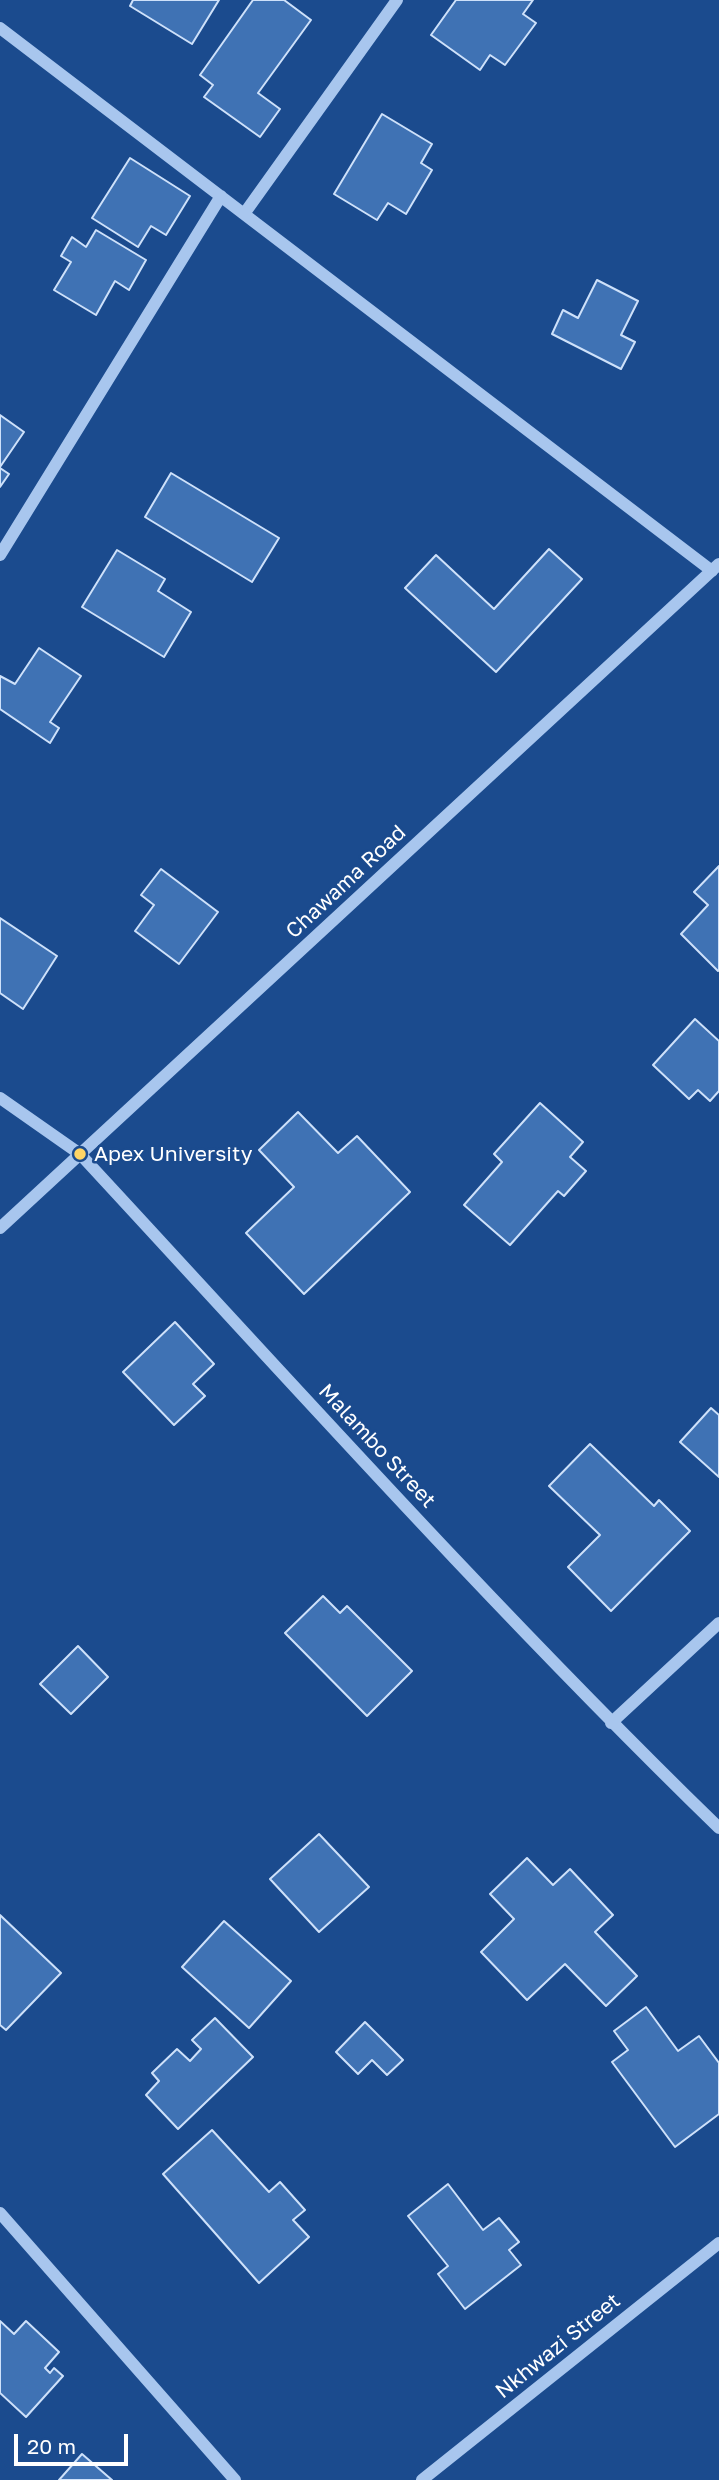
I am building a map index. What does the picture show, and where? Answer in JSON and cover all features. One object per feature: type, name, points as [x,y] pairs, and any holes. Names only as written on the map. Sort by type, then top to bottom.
[{"type":"street","points":[[244,214],[397,0]]},
{"type":"street","points":[[0,28],[715,568]]},
{"type":"street","points":[[0,555],[221,197]]},
{"type":"street","name":"Chawama Road","points":[[0,1228],[715,568]]},
{"type":"street","name":"Malambo Street","points":[[0,1098],[80,1154],[611,1723],[719,1828]]},
{"type":"street","points":[[611,1723],[719,1623]]},
{"type":"street","points":[[0,2213],[235,2480]]},
{"type":"street","name":"Nkhwazi Street","points":[[422,2480],[719,2243]]},
{"type":"building","points":[[133,0],[219,0],[192,44],[130,6]]},
{"type":"building","points":[[253,0],[284,0],[311,20],[258,93],[280,109],[260,137],[204,97],[213,85],[200,75]]},
{"type":"building","points":[[456,0],[533,0],[523,14],[536,23],[505,65],[490,55],[480,70],[431,35]]},
{"type":"building","points":[[382,114],[432,144],[421,163],[432,170],[406,214],[388,203],[377,220],[334,194]]},
{"type":"building","points":[[130,158],[190,196],[166,235],[151,226],[138,247],[92,218]]},
{"type":"building","points":[[96,230],[146,260],[129,290],[115,281],[96,315],[54,290],[71,262],[61,256],[72,237],[86,247]]},
{"type":"building","points":[[597,280],[638,301],[621,335],[635,342],[621,369],[552,334],[563,310],[578,318]]},
{"type":"building","points":[[0,415],[24,432],[0,467]]},
{"type":"building","points":[[0,468],[9,474],[0,487]]},
{"type":"building","points":[[171,473],[279,538],[252,582],[145,517]]},
{"type":"building","points":[[549,549],[582,579],[496,672],[405,588],[436,555],[494,609]]},
{"type":"building","points":[[117,550],[165,579],[158,591],[191,612],[164,657],[82,607]]},
{"type":"building","points":[[39,648],[81,676],[50,722],[59,728],[50,743],[0,709],[0,676],[15,684]]},
{"type":"building","points":[[719,866],[718,971],[681,934],[708,905],[694,892]]},
{"type":"building","points":[[161,869],[218,912],[179,964],[135,931],[154,905],[141,895]]},
{"type":"building","points":[[0,918],[57,956],[23,1009],[0,993]]},
{"type":"building","points":[[695,1019],[719,1041],[719,1091],[710,1101],[698,1090],[689,1099],[653,1065]]},
{"type":"building","points":[[540,1103],[583,1142],[570,1157],[586,1171],[564,1196],[558,1191],[510,1245],[464,1205],[502,1162],[494,1154]]},
{"type":"building","points":[[298,1112],[338,1153],[357,1136],[410,1192],[304,1294],[246,1233],[294,1187],[259,1150]]},
{"type":"building","points":[[175,1322],[214,1364],[193,1384],[205,1396],[174,1425],[123,1372]]},
{"type":"building","points":[[711,1408],[719,1415],[719,1477],[680,1442]]},
{"type":"building","points":[[590,1444],[654,1506],[659,1500],[690,1531],[611,1611],[568,1567],[600,1535],[549,1486]]},
{"type":"building","points":[[323,1596],[340,1613],[347,1606],[412,1671],[367,1716],[285,1633]]},
{"type":"building","points":[[78,1646],[108,1677],[71,1714],[40,1684]]},
{"type":"building","points":[[319,1834],[369,1887],[319,1932],[270,1879]]},
{"type":"building","points":[[527,1858],[553,1885],[570,1869],[613,1915],[595,1932],[637,1976],[606,2006],[565,1964],[527,2000],[481,1952],[514,1919],[490,1894]]},
{"type":"building","points":[[0,1915],[61,1973],[6,2030],[0,2025]]},
{"type":"building","points":[[224,1921],[291,1981],[249,2028],[182,1967]]},
{"type":"building","points":[[646,2007],[678,2051],[699,2036],[719,2063],[719,2114],[675,2147],[612,2062],[628,2050],[614,2031]]},
{"type":"building","points":[[215,2018],[253,2057],[178,2129],[146,2095],[159,2081],[152,2073],[177,2049],[190,2061],[201,2049],[192,2040]]},
{"type":"building","points":[[365,2022],[403,2060],[387,2075],[372,2060],[358,2074],[336,2052]]},
{"type":"building","points":[[212,2130],[269,2192],[280,2182],[305,2210],[293,2220],[309,2237],[259,2283],[163,2174]]},
{"type":"building","points":[[448,2184],[483,2230],[499,2218],[519,2242],[509,2250],[521,2265],[465,2309],[438,2274],[448,2266],[408,2216]]},
{"type":"building","points":[[0,2321],[14,2334],[26,2321],[59,2352],[45,2368],[50,2373],[54,2368],[63,2376],[26,2417],[0,2393]]},
{"type":"building","points":[[82,2454],[112,2480],[59,2480]]},
{"type":"place","name":"Apex University","points":[[80,1154]]}]
